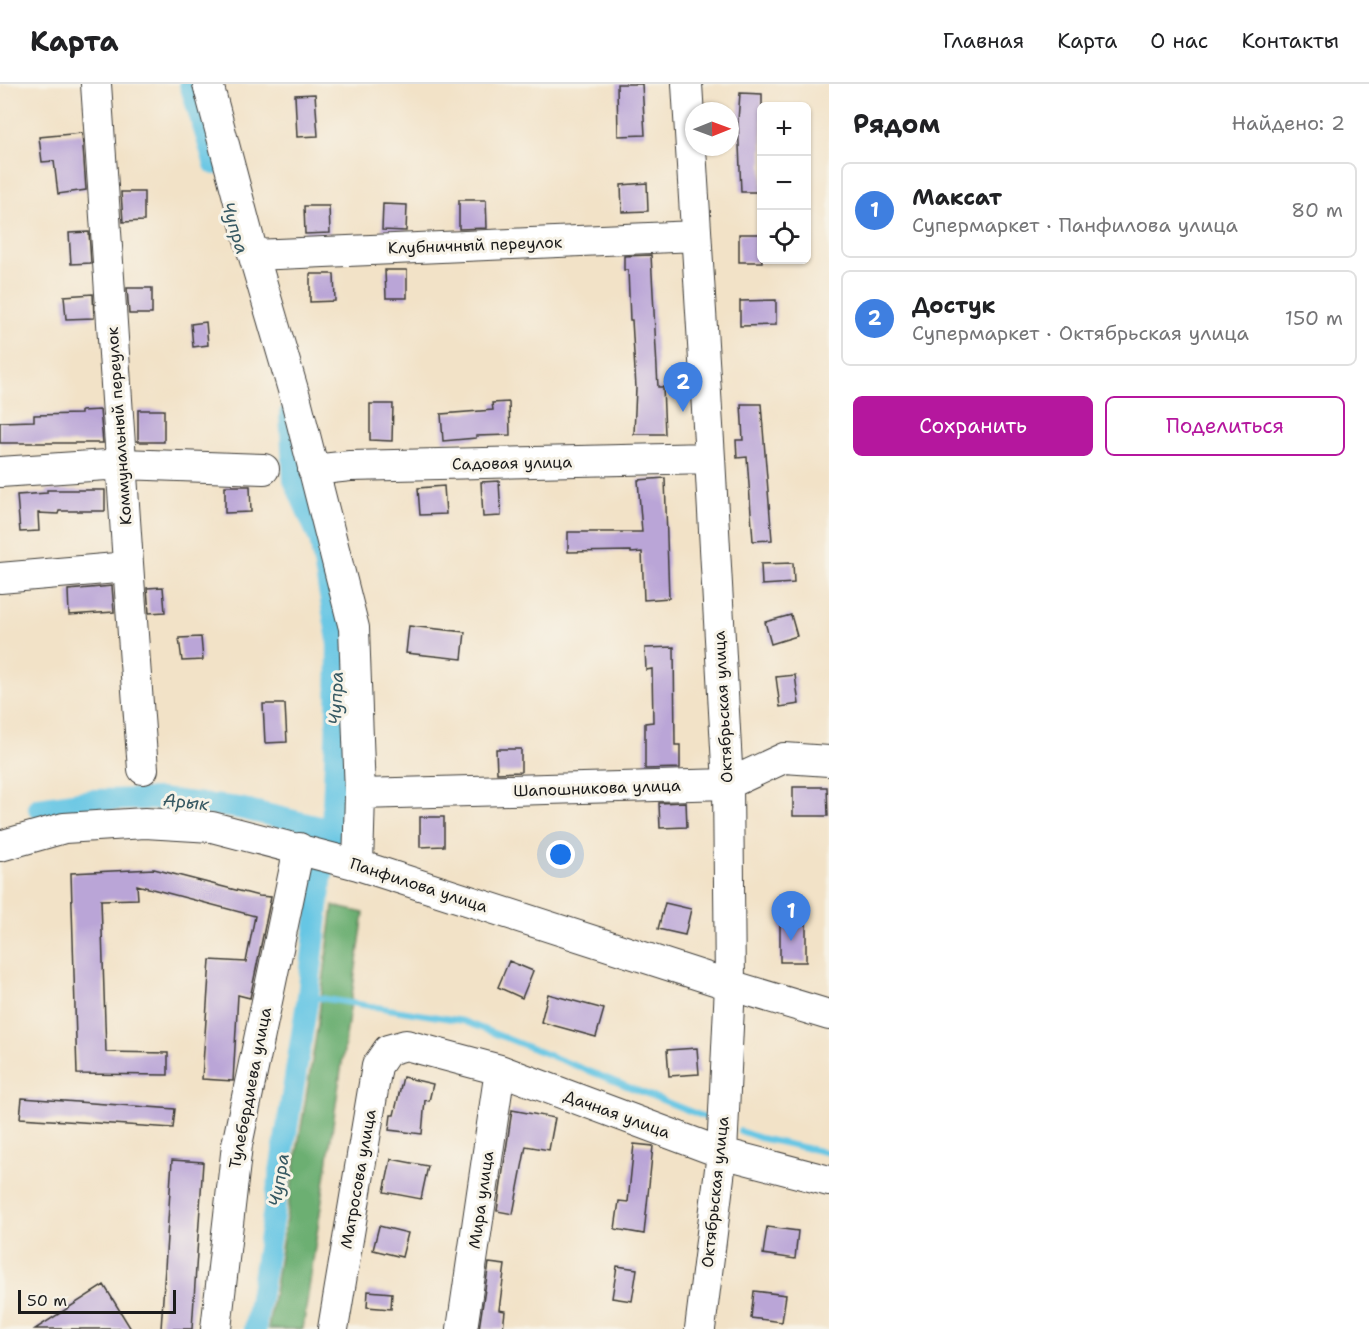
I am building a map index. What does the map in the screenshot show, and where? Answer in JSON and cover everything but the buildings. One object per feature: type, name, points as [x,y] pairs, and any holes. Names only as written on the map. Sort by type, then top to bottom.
[{"type":"street","name":"Коммунальный переулок","points":[[96,84],[143,769]]},
{"type":"street","points":[[208,84],[296,400],[354,628],[360,794],[358,865]]},
{"type":"street","name":"Октябрьская улица","points":[[687,84],[728,784],[730,985],[722,1153],[700,1329]]},
{"type":"street","name":"Клубничный переулок","points":[[254,255],[696,236]]},
{"type":"street","name":"Садовая улица","points":[[313,470],[350,466],[710,458]]},
{"type":"street","points":[[0,472],[122,464],[264,469]]},
{"type":"street","points":[[0,578],[128,567]]},
{"type":"street","name":"Шапошникова улица","points":[[360,794],[728,784],[784,759],[829,760]]},
{"type":"street","name":"Панфилова улица","points":[[0,846],[64,828],[145,823],[212,827],[358,865],[829,1015]]},
{"type":"street","name":"Тулебердиева улица","points":[[216,1329],[237,1145],[299,848]]},
{"type":"street","name":"Дачная улица","points":[[406,1045],[500,1070],[722,1153],[829,1181]]},
{"type":"street","name":"Матросова улица","points":[[333,1329],[377,1065],[388,1050],[406,1045]]},
{"type":"street","name":"Мира улица","points":[[462,1329],[500,1070]]},
{"type":"green space","points":[[333,906],[364,913],[303,1329],[268,1329],[317,1030]]},
{"type":"waterway","name":"Чупра","points":[[190,84],[215,164]]},
{"type":"waterway","name":"Чупра","points":[[255,1329],[308,996],[321,880],[332,830],[337,717],[338,640],[320,540],[294,480],[290,414]]},
{"type":"waterway","name":"Арык","points":[[39,808],[93,800],[159,799],[239,808],[332,830]]},
{"type":"waterway","points":[[308,996],[463,1021],[707,1118]]},
{"type":"waterway","points":[[740,1131],[760,1138],[829,1153]]},
{"type":"place","name":"Достук","points":[[683,412]]},
{"type":"place","name":"Максат","points":[[791,941]]}]
